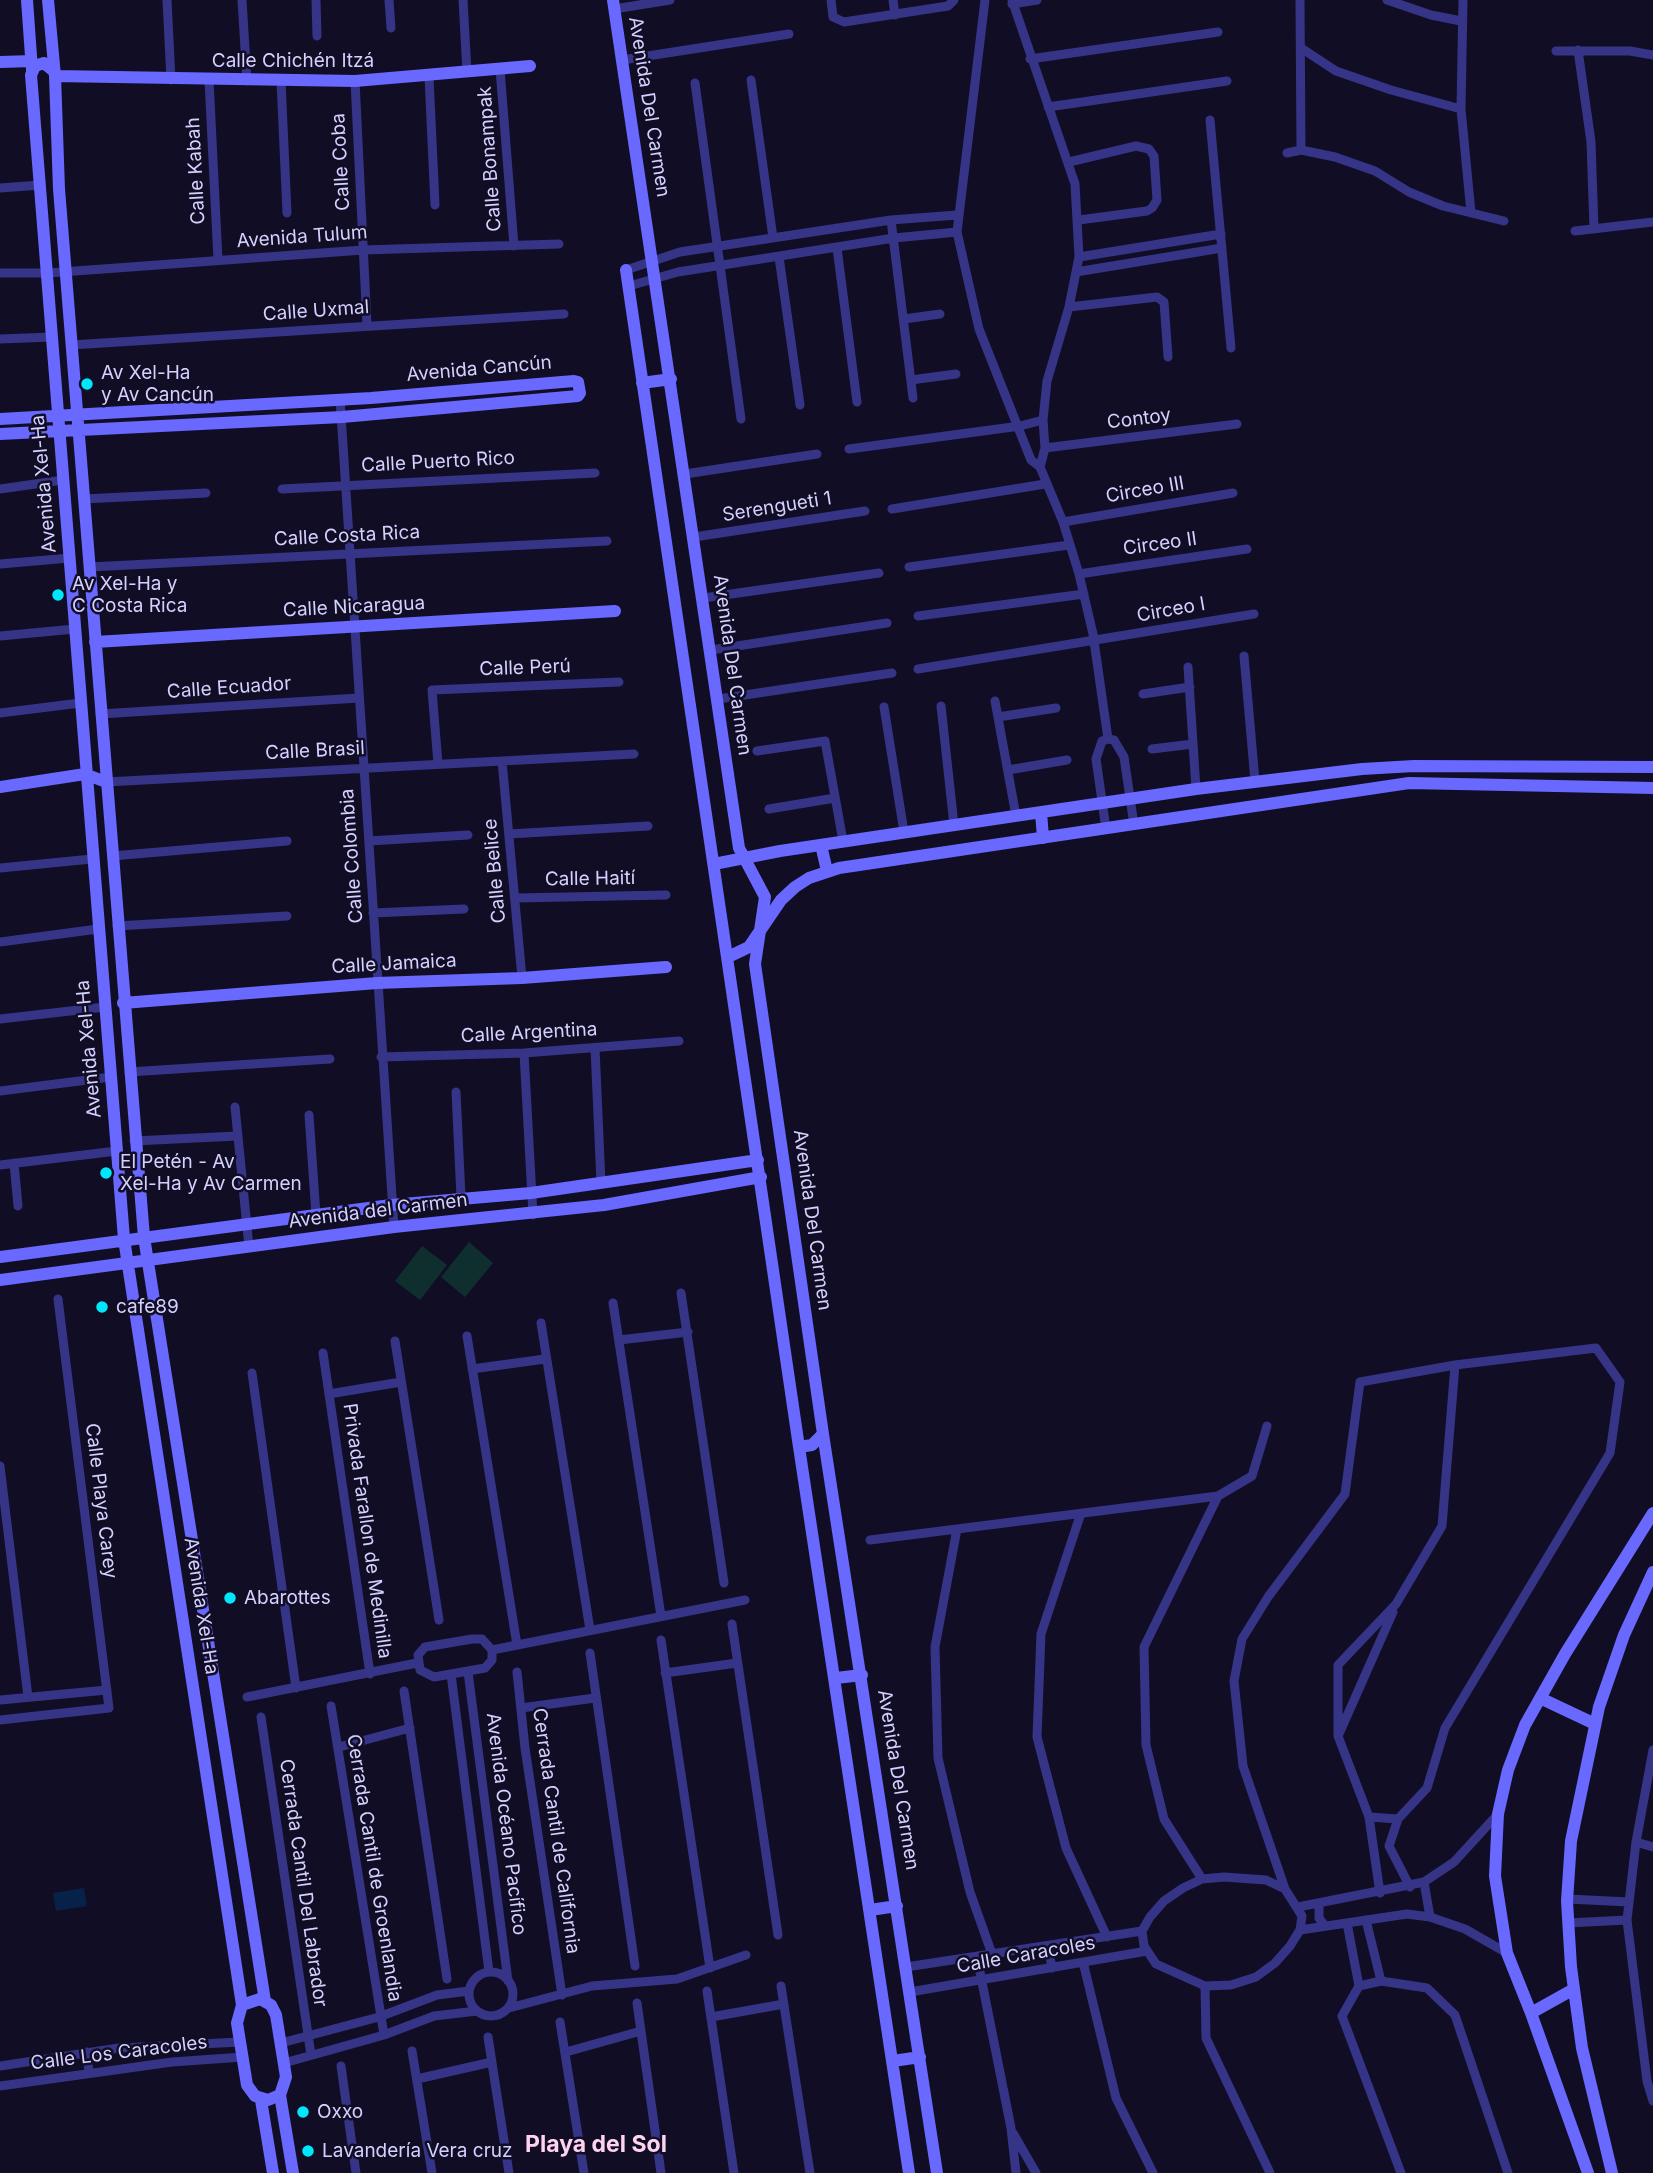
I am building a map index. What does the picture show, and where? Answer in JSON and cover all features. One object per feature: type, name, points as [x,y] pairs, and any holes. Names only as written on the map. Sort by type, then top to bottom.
[{"type":"street","name":"Avenida Xel-Ha","points":[[27,0],[58,432],[124,1239],[243,2005],[237,2017],[240,2042],[247,2085],[261,2099]]},
{"type":"street","name":"Avenida Xel-Ha","points":[[48,0],[55,76],[65,271],[134,1141],[144,1237],[265,2001],[274,2010],[281,2043],[286,2083],[280,2095]]},
{"type":"street","points":[[167,0],[171,80]]},
{"type":"street","points":[[242,0],[247,81]]},
{"type":"street","points":[[316,0],[317,36]]},
{"type":"street","points":[[389,0],[391,28]]},
{"type":"street","points":[[463,0],[467,72]]},
{"type":"street","points":[[613,4],[670,0]]},
{"type":"street","points":[[831,0],[833,17],[840,21],[948,6],[954,0]]},
{"type":"street","points":[[893,0],[895,15]]},
{"type":"street","points":[[985,0],[957,232],[979,329],[1020,426],[1031,460],[1040,467]]},
{"type":"street","points":[[1037,0],[1012,2],[1030,59],[1069,162],[1075,184],[1079,220],[1079,257],[1069,307],[1047,381],[1043,420],[1045,448],[1040,467],[1063,522],[1079,574],[1094,641],[1108,739]]},
{"type":"street","points":[[1300,0],[1301,150]]},
{"type":"street","points":[[1387,0],[1431,15],[1461,20]]},
{"type":"street","points":[[1463,0],[1461,109],[1471,213]]},
{"type":"street","name":"Avenida Del Carmen","points":[[613,4],[654,260],[739,848],[765,897],[755,964],[823,1434],[937,2173]]},
{"type":"street","points":[[1030,59],[1218,32]]},
{"type":"street","points":[[621,60],[789,34]]},
{"type":"street","points":[[1301,48],[1336,71],[1391,90],[1461,109]]},
{"type":"street","points":[[1578,50],[1591,142],[1594,229]]},
{"type":"street","points":[[1556,51],[1630,51],[1653,55]]},
{"type":"street","points":[[0,62],[33,71],[43,88],[55,76],[44,63],[33,71]]},
{"type":"street","name":"Calle Chichén Itzá","points":[[55,76],[355,81],[429,77],[530,66]]},
{"type":"street","name":"Calle Bonampak","points":[[500,69],[514,246]]},
{"type":"street","points":[[429,77],[435,205]]},
{"type":"street","name":"Calle Kabah","points":[[209,80],[218,260]]},
{"type":"street","points":[[751,80],[773,238]]},
{"type":"street","points":[[281,81],[286,213]]},
{"type":"street","name":"Calle Coba","points":[[355,81],[367,325]]},
{"type":"street","points":[[1048,107],[1227,81]]},
{"type":"street","points":[[695,83],[741,419]]},
{"type":"street","points":[[1210,120],[1231,348]]},
{"type":"street","points":[[1069,162],[1136,146],[1144,146],[1154,156],[1157,200],[1152,208],[1147,211],[1079,220]]},
{"type":"street","points":[[1287,153],[1301,150],[1375,171],[1409,192],[1471,213],[1504,220]]},
{"type":"street","points":[[0,188],[41,185]]},
{"type":"street","points":[[909,2173],[626,270],[680,252],[891,220],[957,215]]},
{"type":"street","points":[[891,220],[914,398]]},
{"type":"street","points":[[1575,231],[1653,222]]},
{"type":"street","points":[[629,286],[656,277],[721,265],[894,238],[957,232]]},
{"type":"street","points":[[1079,257],[1221,234]]},
{"type":"street","name":"Avenida Tulum","points":[[0,273],[65,271],[363,250],[559,244]]},
{"type":"street","points":[[836,248],[857,402]]},
{"type":"street","points":[[1076,272],[1222,248]]},
{"type":"street","points":[[779,257],[800,405]]},
{"type":"street","points":[[1069,307],[1157,297],[1164,302],[1168,357]]},
{"type":"street","name":"Calle Uxmal","points":[[71,345],[564,314]]},
{"type":"street","points":[[904,319],[940,314]]},
{"type":"street","points":[[0,339],[52,337]]},
{"type":"street","points":[[911,380],[956,374]]},
{"type":"street","points":[[642,383],[671,379]]},
{"type":"street","name":"Avenida Cancún","points":[[0,419],[340,399],[574,381],[578,383],[580,393],[578,396],[342,417],[0,434]]},
{"type":"street","name":"Calle Colombia","points":[[340,399],[394,1227]]},
{"type":"street","points":[[229,406],[230,423]]},
{"type":"street","points":[[849,450],[1020,426],[1043,420]]},
{"type":"street","name":"Contoy","points":[[1045,448],[1237,424]]},
{"type":"street","points":[[685,474],[817,454]]},
{"type":"street","name":"Calle Puerto Rico","points":[[282,489],[595,473]]},
{"type":"street","points":[[0,489],[62,480]]},
{"type":"street","points":[[892,509],[1045,484]]},
{"type":"street","points":[[83,499],[206,493]]},
{"type":"street","name":"Circeo III","points":[[1063,522],[1233,493]]},
{"type":"street","name":"Serengueti 1","points":[[694,537],[865,511]]},
{"type":"street","name":"Calle Costa Rica","points":[[89,567],[607,541]]},
{"type":"street","points":[[908,567],[1069,545]]},
{"type":"street","name":"Circeo II","points":[[1079,574],[1247,549]]},
{"type":"street","points":[[0,564],[70,558]]},
{"type":"street","points":[[703,598],[879,573]]},
{"type":"street","points":[[918,616],[1084,594]]},
{"type":"street","name":"Calle Nicaragua","points":[[95,642],[615,611]]},
{"type":"street","name":"Circeo I","points":[[918,669],[1254,614]]},
{"type":"street","points":[[711,650],[887,623]]},
{"type":"street","points":[[0,636],[75,629]]},
{"type":"street","points":[[1244,656],[1255,781]]},
{"type":"street","points":[[1188,667],[1196,789]]},
{"type":"street","points":[[718,699],[892,673]]},
{"type":"street","name":"Calle Perú","points":[[438,764],[432,690],[619,682]]},
{"type":"street","points":[[1143,694],[1190,687]]},
{"type":"street","name":"Calle Ecuador","points":[[100,714],[359,698]]},
{"type":"street","points":[[995,701],[1016,816]]},
{"type":"street","points":[[0,713],[80,703]]},
{"type":"street","points":[[941,706],[954,825]]},
{"type":"street","points":[[884,707],[904,832]]},
{"type":"street","points":[[998,718],[1056,708]]},
{"type":"street","points":[[1106,829],[1096,758],[1102,741],[1108,739],[1114,740],[1124,757],[1133,825]]},
{"type":"street","points":[[757,751],[825,741],[843,841]]},
{"type":"street","points":[[1152,749],[1193,744]]},
{"type":"street","name":"Calle Brasil","points":[[0,786],[85,774],[106,782],[634,754]]},
{"type":"street","points":[[1008,770],[1067,760]]},
{"type":"street","name":"Calle Belice","points":[[502,761],[522,978]]},
{"type":"street","points":[[714,864],[843,841],[1270,779],[1397,766],[1653,767]]},
{"type":"street","points":[[1270,779],[1274,804]]},
{"type":"street","points":[[728,957],[749,947],[780,900],[809,877],[827,871],[1409,783],[1653,788]]},
{"type":"street","points":[[769,809],[835,798]]},
{"type":"street","points":[[1041,812],[1042,838]]},
{"type":"street","points":[[509,834],[648,826]]},
{"type":"street","points":[[369,841],[468,835]]},
{"type":"street","points":[[112,856],[287,841]]},
{"type":"street","points":[[821,845],[827,871]]},
{"type":"street","points":[[0,868],[92,859]]},
{"type":"street","name":"Calle Haití","points":[[516,898],[666,895]]},
{"type":"street","points":[[373,913],[464,909]]},
{"type":"street","points":[[117,926],[287,916]]},
{"type":"street","points":[[0,942],[98,929]]},
{"type":"street","name":"Calle Jamaica","points":[[123,1003],[377,983],[522,978],[666,967]]},
{"type":"street","points":[[0,1019],[105,1007]]},
{"type":"street","name":"Calle Argentina","points":[[381,1057],[524,1053],[679,1041]]},
{"type":"street","points":[[595,1048],[601,1183]]},
{"type":"street","points":[[524,1053],[533,1215]]},
{"type":"street","points":[[129,1072],[330,1059]]},
{"type":"street","points":[[0,1091],[111,1077]]},
{"type":"street","points":[[456,1092],[461,1197]]},
{"type":"street","points":[[235,1107],[249,1247]]},
{"type":"street","points":[[309,1115],[316,1215]]},
{"type":"street","points":[[134,1141],[237,1136]]},
{"type":"street","points":[[0,1165],[117,1151]]},
{"type":"street","name":"Avenida del Carmen","points":[[0,1257],[391,1205],[531,1193],[758,1160]]},
{"type":"street","points":[[14,1163],[18,1206]]},
{"type":"street","points":[[673,1172],[677,1194]]},
{"type":"street","name":"Avenida del Carmen","points":[[0,1280],[394,1227],[533,1215],[677,1194],[761,1177]]},
{"type":"street","points":[[681,1293],[724,1583]]},
{"type":"street","name":"Calle Playa Carey","points":[[0,1720],[109,1707],[58,1299]]},
{"type":"street","points":[[613,1303],[661,1616]]},
{"type":"street","points":[[541,1323],[590,1630]]},
{"type":"street","points":[[619,1340],[688,1332]]},
{"type":"street","points":[[467,1336],[517,1645]]},
{"type":"street","points":[[395,1341],[439,1620]]},
{"type":"street","points":[[1285,1889],[1266,1880],[1202,1880],[1164,1900],[1142,1931],[1147,1951],[1156,1965],[1205,1986],[1231,1985],[1255,1977],[1275,1963],[1300,1930],[1302,1916],[1285,1889],[1243,1766],[1234,1681],[1242,1639],[1268,1597],[1345,1494],[1360,1382],[1455,1365],[1596,1349],[1620,1382],[1610,1453],[1445,1728],[1427,1788],[1398,1819],[1389,1846],[1410,1888]]},
{"type":"street","name":"Privada Farallon de Medinilla","points":[[323,1353],[370,1674]]},
{"type":"street","points":[[472,1369],[545,1359]]},
{"type":"street","points":[[1338,1736],[1396,1604],[1441,1526],[1455,1365]]},
{"type":"street","points":[[252,1373],[296,1688]]},
{"type":"street","name":"Privada Farallon de Medinilla","points":[[329,1394],[401,1382]]},
{"type":"street","points":[[870,1540],[1218,1496],[1251,1476],[1267,1426]]},
{"type":"street","points":[[799,1447],[812,1445],[823,1434]]},
{"type":"street","points":[[0,1466],[3,1520],[27,1697]]},
{"type":"street","points":[[1202,1880],[1164,1819],[1146,1745],[1143,1647],[1218,1496]]},
{"type":"street","points":[[1588,2173],[1531,2012],[1507,1954],[1495,1876],[1498,1814],[1508,1770],[1540,1698],[1653,1513]]},
{"type":"street","points":[[1081,1514],[1041,1634],[1037,1737],[1066,1848],[1107,1937]]},
{"type":"street","points":[[957,1529],[935,1647],[937,1758],[970,1892],[992,1954]]},
{"type":"street","points":[[1612,2173],[1585,2062],[1574,1989],[1567,1899],[1571,1841],[1595,1724],[1624,1635],[1653,1572]]},
{"type":"street","points":[[492,1650],[746,1600]]},
{"type":"street","points":[[1380,1893],[1369,1817],[1338,1736],[1338,1665],[1396,1604]]},
{"type":"street","points":[[732,1624],[778,1935]]},
{"type":"street","points":[[477,1638],[487,1641],[492,1650],[489,1665],[468,1672],[429,1676],[420,1670],[417,1663],[421,1650],[430,1645],[477,1638]]},
{"type":"street","points":[[661,1640],[710,1968]]},
{"type":"street","points":[[590,1653],[635,1966]]},
{"type":"street","points":[[247,1698],[417,1663]]},
{"type":"street","points":[[665,1673],[737,1663]]},
{"type":"street","name":"Avenida Océano Pacífico","points":[[468,1672],[509,1981]]},
{"type":"street","name":"Cerrada Cantil de California","points":[[517,1672],[562,1995]]},
{"type":"street","name":"Avenida Océano Pacífico","points":[[451,1674],[489,1972]]},
{"type":"street","points":[[836,1678],[862,1675]]},
{"type":"street","points":[[0,1700],[107,1690]]},
{"type":"street","points":[[404,1691],[447,1979]]},
{"type":"street","points":[[521,1708],[595,1698]]},
{"type":"street","points":[[1540,1698],[1595,1724]]},
{"type":"street","name":"Cerrada Cantil de Groenlandia","points":[[331,1706],[384,2035]]},
{"type":"street","name":"Cerrada Cantil Del Labrador","points":[[261,1717],[312,2055]]},
{"type":"street","points":[[339,1747],[410,1728]]},
{"type":"street","points":[[1653,1750],[1636,1842],[1627,1920],[1653,2101]]},
{"type":"street","points":[[1298,1907],[1410,1888],[1424,1882],[1454,1862],[1498,1814]]},
{"type":"street","points":[[1369,1817],[1398,1819]]},
{"type":"street","points":[[1636,1842],[1653,1847]]},
{"type":"street","points":[[1374,1849],[1389,1846]]},
{"type":"street","points":[[1424,1882],[1430,1917]]},
{"type":"street","points":[[1567,1899],[1629,1902]]},
{"type":"street","points":[[1319,1904],[1319,1918],[1325,1926]]},
{"type":"street","points":[[870,1910],[897,1906]]},
{"type":"street","points":[[1300,1930],[1407,1914],[1430,1917],[1465,1929],[1507,1954]]},
{"type":"street","points":[[1366,1920],[1381,1981]]},
{"type":"street","points":[[1568,1923],[1627,1920]]},
{"type":"street","points":[[1347,1923],[1359,1986],[1342,2016],[1401,2173]]},
{"type":"street","name":"Calle Caracoles","points":[[906,1967],[1142,1931]]},
{"type":"street","points":[[1048,1945],[1052,1968]]},
{"type":"street","name":"Calle Caracoles","points":[[910,1992],[1147,1951]]},
{"type":"street","points":[[284,2063],[384,2035],[434,2016],[477,2011],[497,2016],[509,2008],[592,1986],[677,1979],[746,1955]]},
{"type":"street","points":[[977,1956],[1011,2128],[1016,2173]]},
{"type":"street","points":[[1083,1962],[1116,2098],[1153,2173]]},
{"type":"street","points":[[237,1966],[260,1963]]},
{"type":"street","points":[[469,1991],[476,1978],[489,1972],[503,1976],[509,1981],[513,1994],[509,2008]]},
{"type":"street","points":[[1359,1986],[1381,1981],[1427,1988],[1455,2014],[1508,2173]]},
{"type":"street","points":[[781,1986],[810,2173]]},
{"type":"street","points":[[1205,1986],[1206,2038],[1270,2173]]},
{"type":"street","points":[[1531,2012],[1574,1989]]},
{"type":"street","points":[[281,2043],[379,2017],[437,1995],[469,1991]]},
{"type":"street","points":[[469,1991],[477,2011]]},
{"type":"street","points":[[706,1991],[734,2173]]},
{"type":"street","points":[[243,2005],[253,1999],[265,2001]]},
{"type":"street","points":[[637,2003],[661,2173]]},
{"type":"street","points":[[711,2017],[784,2004]]},
{"type":"street","points":[[560,2022],[584,2173]]},
{"type":"street","points":[[566,2052],[641,2031]]},
{"type":"street","points":[[488,2037],[509,2173]]},
{"type":"street","name":"Calle Los Caracoles","points":[[0,2066],[87,2052],[240,2042]]},
{"type":"street","points":[[170,2045],[172,2062]]},
{"type":"street","points":[[412,2051],[432,2173]]},
{"type":"street","points":[[87,2052],[89,2073]]},
{"type":"street","name":"Calle Los Caracoles","points":[[0,2086],[172,2062],[243,2057]]},
{"type":"street","points":[[893,2061],[920,2057]]},
{"type":"street","points":[[417,2079],[492,2062]]},
{"type":"street","points":[[341,2066],[356,2173]]},
{"type":"street","points":[[272,2173],[261,2099],[280,2095],[293,2173]]},
{"type":"street","points":[[1011,2128],[1036,2173]]},
{"type":"green space","points":[[469,1242],[493,1263],[465,1297],[441,1277]]},
{"type":"green space","points":[[422,1246],[447,1265],[420,1300],[395,1281]]},
{"type":"water","points":[[84,1888],[87,1906],[56,1911],[53,1893]]},
{"type":"place","name":"Av Xel-Ha y Av Cancún","points":[[87,384]]},
{"type":"place","name":"Av Xel-Ha y C Costa Rica","points":[[58,595]]},
{"type":"place","name":"El Petén - Av Xel-Ha y Av Carmen","points":[[106,1173]]},
{"type":"place","name":"cafe89","points":[[102,1307]]},
{"type":"place","name":"Abarottes","points":[[230,1598]]},
{"type":"place","name":"Oxxo","points":[[303,2112]]},
{"type":"place","name":"Lavandería Vera cruz","points":[[308,2151]]},
{"type":"district","name":"Playa del Sol","points":[[596,2145]]}]
